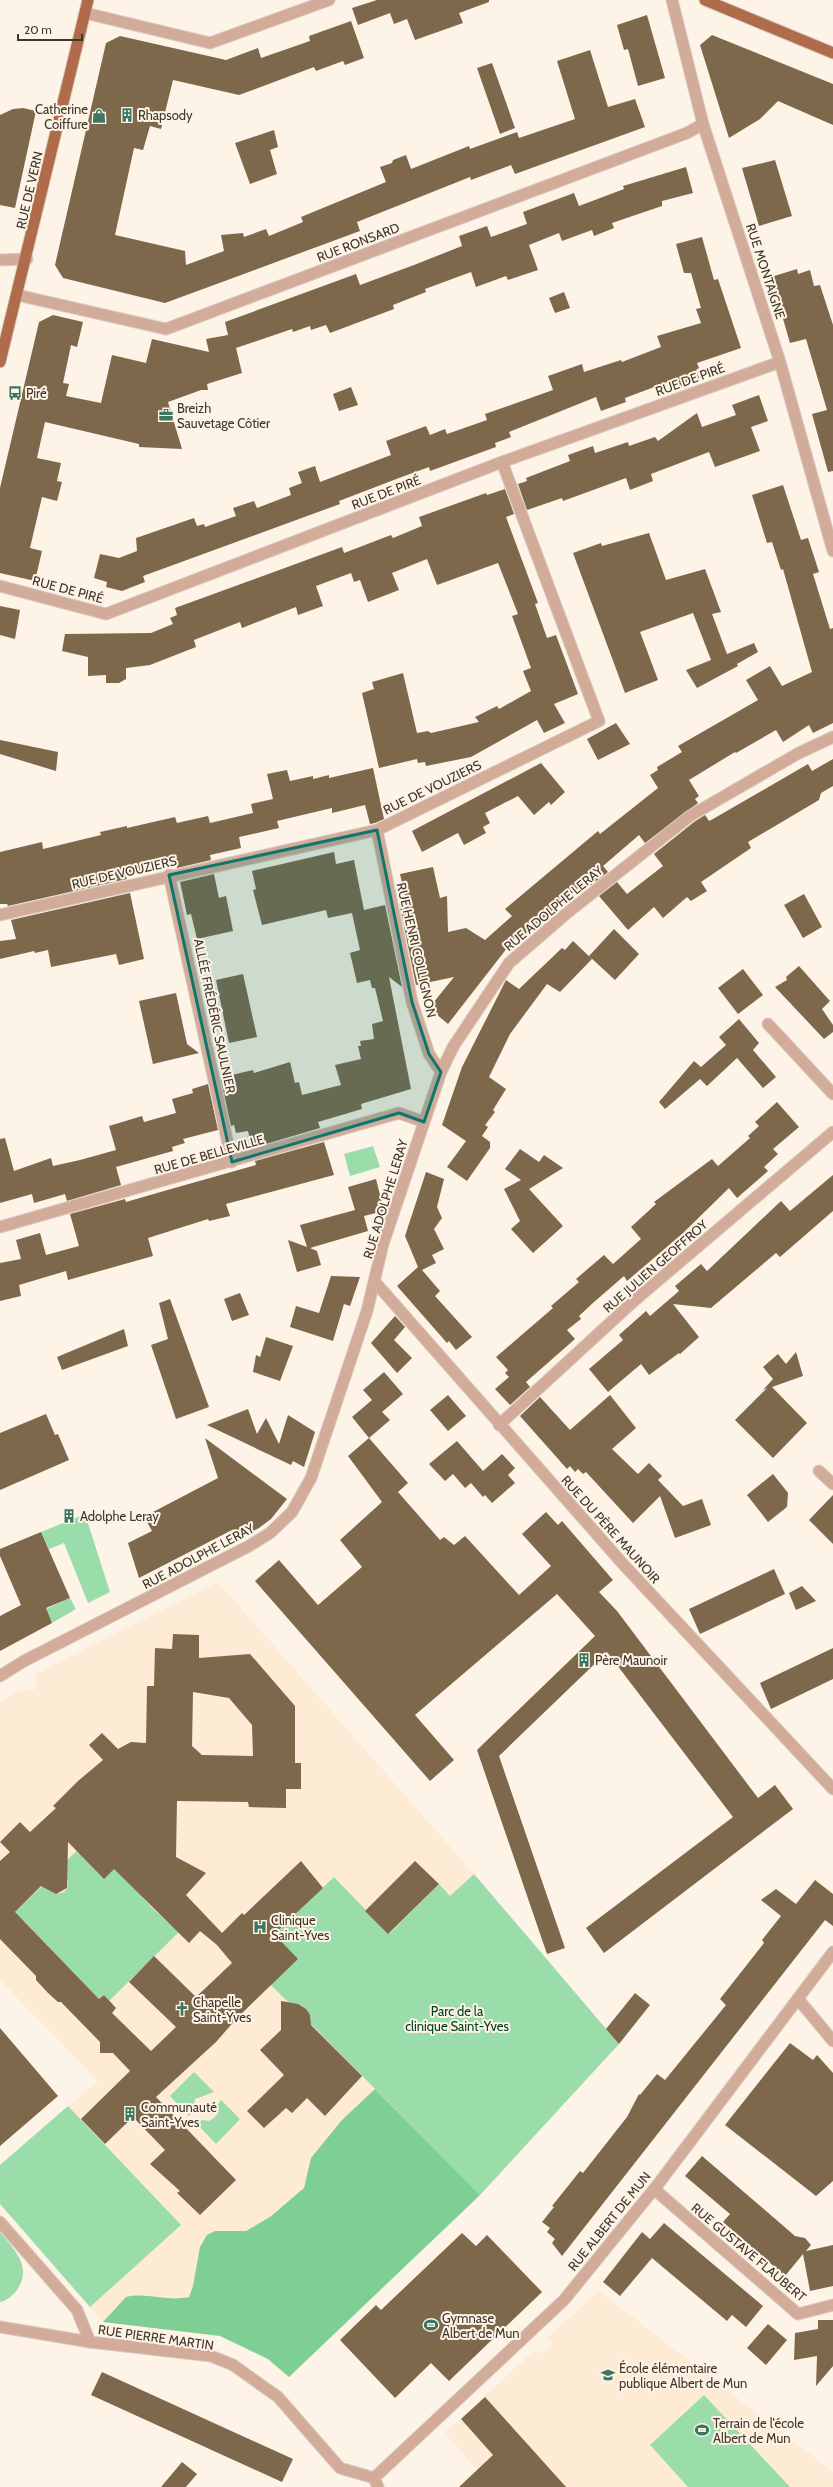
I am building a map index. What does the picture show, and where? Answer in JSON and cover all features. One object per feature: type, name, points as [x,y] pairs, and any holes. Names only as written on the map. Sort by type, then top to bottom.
[{"type":"main road","name":"RUE DE VERN","points":[[0,362],[88,0]]},
{"type":"main road","points":[[705,0],[833,53]]},
{"type":"street","points":[[85,13],[210,43],[329,0]]},
{"type":"street","name":"RUE MONTAIGNE","points":[[672,0],[703,124],[780,362],[833,551]]},
{"type":"street","name":"RUE RONSARD","points":[[17,295],[166,329],[687,132],[703,124]]},
{"type":"street","points":[[0,260],[26,259]]},
{"type":"street","name":"RUE DE PIRÉ","points":[[0,586],[106,614],[502,462],[780,362]]},
{"type":"street","name":"RUE DE VOUZIERS","points":[[0,915],[169,875],[377,830],[599,721],[502,462]]},
{"type":"street","name":"RUE ADOLPHE LERAY","points":[[0,1676],[24,1661],[249,1546],[282,1523],[299,1501],[311,1478],[375,1282],[384,1244],[441,1072],[452,1047],[509,963],[560,919],[690,816],[797,754],[833,737]]},
{"type":"street","name":"RUE HENRI COLLIGNON","points":[[377,830],[412,1002],[428,1054],[441,1072]]},
{"type":"street","name":"ALLÉE FRÉDÉRIC SAULNIER","points":[[169,875],[232,1162]]},
{"type":"street","points":[[768,1024],[833,1094]]},
{"type":"street","name":"RUE DE BELLEVILLE","points":[[0,1227],[232,1162],[399,1113],[424,1122]]},
{"type":"street","name":"RUE JULIEN GEOFFROY","points":[[499,1425],[635,1300],[833,1132]]},
{"type":"street","name":"RUE DU PÈRE MAUNOIR","points":[[375,1282],[499,1425],[627,1568],[833,1789]]},
{"type":"street","points":[[819,1471],[833,1484]]},
{"type":"street","name":"RUE ALBERT DE MUN","points":[[376,2483],[410,2445],[564,2300],[654,2189],[833,1952]]},
{"type":"street","points":[[798,1999],[833,2041]]},
{"type":"street","name":"RUE GUSTAVE FLAUBERT","points":[[654,2189],[798,2314],[833,2305]]},
{"type":"street","points":[[0,2222],[77,2310],[90,2342]]},
{"type":"street","name":"RUE PIERRE MARTIN","points":[[0,2327],[90,2342],[211,2356],[233,2365],[278,2397],[340,2468],[376,2483]]},
{"type":"highlighted area","points":[[377,830],[412,1002],[429,1054],[441,1072],[424,1122],[399,1113],[232,1162],[169,875]]},
{"type":"shaded area","name":"Clinique Saint-Yves","points":[[218,1582],[474,1874],[619,2044],[480,2195],[289,2377],[268,2359],[220,2336],[103,2322],[0,2204],[0,2165],[98,2081],[0,1980],[0,1702],[21,1690],[35,1690],[36,1674]]},
{"type":"shaded area","name":"École élémentaire publique Albert de Mun","points":[[599,2291],[833,2472],[833,2487],[492,2487],[445,2433],[536,2349],[541,2354],[552,2343],[547,2338]]},
{"type":"green space","points":[[373,1146],[380,1167],[350,1176],[344,1154]]},
{"type":"green space","points":[[85,1514],[110,1592],[88,1603],[64,1543],[49,1549],[41,1532]]},
{"type":"green space","points":[[70,1598],[76,1609],[52,1623],[46,1609]]},
{"type":"green space","points":[[89,1839],[153,1909],[179,1932],[109,2001],[104,1995],[99,1999],[24,1921],[8,1919],[43,1885],[50,1891],[56,1893],[65,1891],[68,1886],[68,1881],[60,1867]]},
{"type":"green space","name":"Parc de la clinique Saint-Yves","points":[[474,1874],[619,2044],[480,2195],[308,2021],[311,2019],[306,2009],[298,2004],[293,2007],[271,1985],[265,1925],[292,1917],[334,1877],[389,1934],[439,1884],[450,1896]]},
{"type":"green space","points":[[194,2072],[214,2092],[195,2099],[193,2111],[189,2116],[170,2096]]},
{"type":"green space","points":[[375,2089],[480,2195],[289,2377],[268,2359],[220,2336],[103,2322],[126,2297],[189,2297],[193,2286],[200,2247],[207,2235],[215,2231],[246,2231],[270,2217],[304,2188],[311,2158],[342,2120]]},
{"type":"green space","points":[[221,2100],[240,2119],[216,2144],[197,2124],[201,2120],[209,2121],[216,2116],[219,2109],[218,2104]]},
{"type":"green space","points":[[68,2106],[181,2225],[90,2307],[0,2204],[0,2165]]},
{"type":"green space","points":[[0,2232],[20,2259],[23,2274],[17,2290],[12,2296],[0,2302]]},
{"type":"green space","name":"Terrain de l'école Albert de Mun","points":[[704,2395],[790,2487],[688,2487],[650,2445]]},
{"type":"building","points":[[377,0],[489,0],[489,2],[459,13],[463,23],[415,40],[407,19],[394,24],[390,13],[358,25],[352,8]]},
{"type":"building","points":[[647,15],[665,78],[638,86],[628,49],[624,50],[617,25]]},
{"type":"building","points":[[351,21],[364,58],[345,65],[343,61],[316,71],[314,67],[239,95],[173,80],[161,129],[150,126],[143,150],[134,148],[115,235],[185,251],[186,265],[224,251],[221,235],[243,233],[244,237],[266,229],[269,236],[303,222],[301,217],[386,182],[380,167],[392,163],[393,160],[406,155],[411,169],[469,146],[470,149],[517,132],[519,138],[575,119],[557,61],[590,50],[608,107],[635,99],[645,127],[515,174],[511,165],[471,180],[470,177],[357,222],[360,231],[165,303],[63,278],[55,265],[106,43],[120,36],[226,60],[258,48],[261,58],[310,41],[309,36]]},
{"type":"building","points":[[712,35],[833,84],[833,125],[778,101],[760,119],[729,138],[700,45]]},
{"type":"building","points":[[492,63],[515,128],[500,134],[477,68]]},
{"type":"building","points":[[23,108],[36,111],[15,208],[0,205],[0,115],[13,109]]},
{"type":"building","points":[[274,130],[278,147],[270,150],[277,174],[250,184],[235,143]]},
{"type":"building","points":[[775,160],[792,216],[759,226],[742,168]]},
{"type":"building","points":[[686,167],[693,193],[662,201],[662,206],[612,223],[614,228],[594,236],[592,230],[562,241],[559,233],[529,245],[538,270],[508,280],[506,276],[476,287],[471,272],[425,289],[426,292],[393,305],[394,309],[330,333],[326,325],[311,330],[310,326],[293,332],[292,329],[236,348],[242,373],[207,384],[208,390],[201,390],[168,402],[182,449],[139,447],[139,444],[45,422],[37,458],[61,463],[57,481],[62,482],[57,501],[42,497],[30,548],[42,551],[35,581],[0,573],[0,488],[39,322],[53,315],[83,322],[77,347],[71,345],[63,383],[69,384],[66,396],[101,403],[112,355],[146,363],[152,339],[209,352],[206,339],[228,335],[225,322],[356,274],[360,285],[462,246],[459,236],[487,226],[491,237],[527,224],[523,212],[574,193],[579,206],[624,189],[623,186]]},
{"type":"building","points":[[702,237],[714,280],[718,279],[741,348],[697,363],[699,368],[696,370],[700,380],[676,389],[673,380],[625,398],[626,402],[601,411],[596,397],[509,432],[511,437],[495,443],[496,447],[430,471],[429,467],[339,501],[340,504],[143,576],[145,582],[122,591],[106,587],[107,582],[94,578],[100,554],[119,558],[137,551],[136,538],[194,518],[197,526],[204,524],[205,527],[236,516],[233,508],[254,501],[257,508],[291,495],[289,488],[302,483],[298,472],[315,466],[320,482],[391,455],[386,441],[426,426],[430,435],[445,429],[447,434],[487,420],[485,414],[553,390],[548,376],[582,364],[584,372],[621,360],[622,362],[661,347],[657,336],[701,323],[696,309],[701,308],[691,273],[684,273],[676,244]]},
{"type":"building","points":[[797,269],[798,274],[810,270],[814,286],[820,285],[833,325],[833,471],[828,472],[812,414],[827,410],[806,339],[790,343],[771,277]]},
{"type":"building","points":[[564,292],[570,308],[555,313],[549,298]]},
{"type":"building","points":[[351,387],[358,405],[339,411],[333,394]]},
{"type":"building","points":[[759,395],[768,421],[751,427],[760,451],[715,467],[709,452],[651,474],[653,481],[630,490],[626,478],[563,501],[562,498],[527,510],[518,484],[527,481],[526,478],[570,461],[568,455],[593,446],[595,453],[628,442],[629,446],[655,437],[658,441],[697,413],[702,427],[736,415],[732,405]]},
{"type":"building","points":[[783,485],[801,540],[808,538],[819,572],[813,574],[830,629],[833,628],[833,723],[813,733],[809,725],[783,742],[776,730],[736,753],[735,752],[689,780],[699,796],[695,799],[698,803],[645,843],[639,835],[603,866],[608,872],[590,886],[586,881],[522,937],[518,934],[448,1024],[429,1008],[454,977],[416,985],[399,902],[406,900],[400,874],[433,867],[440,898],[447,896],[448,932],[466,928],[485,940],[512,916],[505,909],[598,831],[600,834],[658,788],[650,775],[658,770],[657,767],[682,752],[678,746],[758,700],[746,680],[770,666],[782,686],[812,672],[783,569],[781,570],[772,542],[767,543],[752,495]]},
{"type":"building","points":[[505,489],[514,514],[506,517],[538,603],[535,604],[547,638],[556,635],[578,694],[554,704],[565,723],[544,733],[537,720],[471,757],[426,766],[425,762],[418,763],[417,759],[379,768],[362,693],[374,689],[372,682],[403,673],[417,733],[428,731],[431,733],[479,722],[475,717],[497,706],[499,709],[531,691],[523,671],[531,668],[512,616],[518,614],[498,563],[437,585],[427,559],[392,573],[399,590],[368,602],[360,580],[354,582],[351,573],[316,586],[323,606],[298,615],[296,607],[242,628],[240,622],[194,640],[196,647],[150,665],[126,668],[126,679],[119,683],[106,683],[106,675],[88,676],[88,657],[62,651],[65,634],[151,633],[173,624],[170,618],[177,615],[175,608],[342,547],[344,553],[391,535],[393,538],[422,526],[419,517],[486,493],[487,495]]},
{"type":"building","points":[[649,533],[666,580],[705,569],[721,612],[712,614],[727,654],[754,643],[758,652],[737,664],[738,666],[697,688],[686,670],[711,660],[693,613],[640,632],[658,680],[625,693],[573,553],[601,543],[602,546]]},
{"type":"building","points":[[0,606],[20,610],[15,639],[0,635]]},
{"type":"building","points":[[616,723],[630,744],[598,760],[587,739]]},
{"type":"building","points":[[0,740],[58,752],[56,771],[0,754]]},
{"type":"building","points":[[833,759],[833,786],[821,793],[819,800],[748,842],[751,848],[701,882],[707,891],[691,901],[687,897],[663,918],[654,907],[628,930],[599,896],[617,882],[627,894],[663,866],[654,854],[705,815],[709,821],[808,764],[812,771]]},
{"type":"building","points":[[541,763],[565,792],[551,805],[549,802],[534,815],[518,796],[485,813],[490,823],[483,827],[486,833],[464,845],[458,833],[422,852],[412,831]]},
{"type":"building","points":[[373,768],[384,819],[375,823],[370,824],[365,805],[332,813],[332,808],[277,821],[279,828],[239,837],[241,848],[210,855],[211,860],[177,868],[176,863],[125,874],[127,879],[8,906],[7,904],[0,904],[0,852],[42,842],[43,849],[101,835],[100,832],[127,826],[127,828],[175,817],[177,823],[208,816],[210,823],[253,813],[251,804],[273,799],[267,774],[287,770],[290,781],[313,776],[313,779],[329,775],[329,778]]},
{"type":"building","points":[[334,852],[336,864],[354,860],[364,910],[385,905],[402,987],[389,977],[411,1089],[361,1104],[362,1109],[318,1122],[320,1128],[252,1148],[248,1131],[236,1133],[234,1125],[231,1126],[221,1080],[223,1077],[253,1070],[254,1073],[290,1062],[295,1083],[299,1082],[302,1095],[341,1085],[335,1065],[361,1059],[358,1046],[361,1046],[360,1041],[374,1039],[372,1024],[383,1021],[375,988],[372,988],[370,980],[357,983],[350,953],[360,950],[352,913],[328,918],[326,910],[262,925],[253,890],[256,889],[252,871]]},
{"type":"building","points":[[214,874],[219,898],[226,896],[233,931],[197,939],[191,914],[187,915],[180,882]]},
{"type":"building","points":[[130,893],[144,959],[119,965],[116,954],[51,967],[48,950],[35,953],[34,951],[0,959],[0,941],[16,939],[11,920]]},
{"type":"building","points":[[804,894],[822,927],[803,938],[784,905]]},
{"type":"building","points":[[614,929],[639,954],[615,980],[589,956]]},
{"type":"building","points":[[573,941],[592,959],[560,992],[547,984],[510,1034],[489,1077],[506,1089],[493,1110],[495,1112],[485,1125],[488,1127],[482,1136],[490,1142],[490,1148],[467,1181],[447,1167],[466,1141],[442,1125],[462,1067],[506,980],[519,989],[562,948],[565,950]]},
{"type":"building","points":[[799,966],[830,1001],[822,1009],[833,1025],[833,1032],[824,1039],[775,987],[787,980],[786,977]]},
{"type":"building","points":[[743,969],[763,995],[738,1014],[718,988]]},
{"type":"building","points":[[243,974],[257,1037],[229,1043],[216,980]]},
{"type":"building","points":[[176,993],[187,1044],[199,1053],[153,1064],[139,1001]]},
{"type":"building","points":[[739,1019],[759,1043],[753,1050],[776,1077],[763,1088],[737,1058],[707,1086],[700,1079],[665,1109],[659,1102],[694,1061],[701,1067],[726,1045],[719,1037]]},
{"type":"building","points":[[208,1084],[218,1130],[183,1139],[185,1143],[172,1147],[173,1151],[116,1167],[121,1185],[67,1201],[65,1194],[34,1203],[32,1194],[0,1203],[0,1139],[5,1138],[14,1171],[51,1158],[53,1166],[80,1160],[116,1150],[109,1126],[142,1116],[144,1122],[176,1113],[172,1099],[193,1093],[192,1089]]},
{"type":"building","points":[[777,1102],[799,1127],[773,1149],[778,1154],[764,1167],[768,1171],[737,1198],[729,1188],[682,1234],[627,1281],[624,1276],[594,1302],[579,1316],[581,1319],[567,1330],[575,1339],[526,1382],[530,1387],[510,1405],[495,1389],[509,1377],[505,1373],[508,1370],[496,1357],[553,1308],[551,1306],[579,1282],[576,1279],[604,1255],[613,1264],[641,1239],[631,1227],[656,1204],[654,1202],[712,1159],[718,1166],[750,1138],[748,1136],[759,1126],[755,1122]]},
{"type":"building","points":[[324,1142],[334,1175],[226,1204],[230,1216],[209,1221],[208,1219],[148,1238],[153,1256],[68,1280],[66,1271],[19,1285],[21,1296],[0,1301],[0,1263],[21,1259],[16,1240],[40,1233],[46,1255],[79,1246],[70,1214],[125,1199],[126,1202],[256,1165],[255,1161]]},
{"type":"building","points":[[520,1149],[539,1162],[544,1155],[563,1168],[529,1189],[563,1226],[533,1253],[511,1229],[520,1221],[504,1189],[521,1180],[505,1169]]},
{"type":"building","points":[[426,1172],[444,1179],[437,1207],[442,1218],[434,1229],[444,1249],[432,1255],[436,1263],[422,1270],[440,1291],[435,1296],[472,1337],[456,1350],[449,1341],[447,1343],[397,1286],[418,1267],[405,1236]]},
{"type":"building","points":[[833,1175],[833,1211],[780,1257],[776,1253],[711,1308],[673,1304],[699,1337],[680,1354],[679,1353],[649,1375],[641,1364],[608,1392],[589,1369],[623,1340],[619,1335],[646,1311],[650,1316],[679,1291],[675,1286],[701,1264],[707,1271],[781,1201],[790,1211]]},
{"type":"building","points":[[376,1179],[384,1211],[364,1216],[368,1231],[310,1248],[317,1251],[321,1265],[297,1272],[288,1240],[307,1247],[300,1225],[355,1210],[348,1187]]},
{"type":"building","points":[[331,1276],[360,1277],[350,1306],[344,1304],[333,1341],[290,1327],[296,1306],[319,1313]]},
{"type":"building","points":[[240,1293],[249,1315],[232,1321],[224,1299]]},
{"type":"building","points":[[170,1299],[209,1407],[176,1419],[151,1345],[168,1339],[159,1303]]},
{"type":"building","points":[[395,1316],[405,1327],[394,1340],[412,1358],[397,1373],[371,1343]]},
{"type":"building","points":[[124,1329],[128,1346],[62,1370],[57,1357]]},
{"type":"building","points":[[266,1337],[293,1346],[280,1381],[253,1372],[256,1355],[260,1357]]},
{"type":"building","points":[[796,1352],[803,1376],[772,1387],[807,1423],[773,1458],[735,1420],[767,1388],[763,1390],[773,1379],[763,1367],[778,1354],[786,1364]]},
{"type":"building","points":[[384,1372],[403,1394],[382,1412],[390,1420],[369,1438],[352,1417],[372,1400],[363,1390]]},
{"type":"building","points":[[448,1395],[466,1416],[448,1431],[430,1410]]},
{"type":"building","points":[[610,1395],[636,1428],[612,1449],[638,1474],[649,1463],[662,1476],[658,1480],[683,1506],[702,1499],[711,1525],[675,1538],[660,1496],[633,1523],[586,1472],[583,1474],[578,1469],[575,1472],[570,1466],[567,1469],[520,1416],[540,1397],[570,1430]]},
{"type":"building","points":[[248,1409],[257,1434],[266,1418],[279,1444],[288,1415],[315,1432],[304,1467],[293,1461],[291,1465],[207,1425]]},
{"type":"building","points":[[46,1414],[55,1435],[58,1434],[69,1460],[0,1490],[0,1433]]},
{"type":"building","points":[[205,1438],[287,1499],[271,1519],[259,1528],[239,1538],[234,1529],[139,1578],[128,1543],[152,1531],[147,1522],[157,1517],[153,1512],[218,1478]]},
{"type":"building","points":[[369,1438],[408,1483],[398,1492],[440,1540],[444,1537],[454,1545],[465,1536],[519,1595],[551,1566],[522,1534],[546,1512],[558,1525],[562,1521],[613,1580],[599,1592],[617,1611],[758,1798],[775,1785],[793,1809],[604,1953],[586,1928],[733,1817],[607,1652],[499,1756],[565,1948],[547,1954],[477,1750],[595,1636],[557,1594],[415,1715],[454,1760],[430,1781],[255,1581],[279,1560],[318,1605],[362,1567],[340,1540],[382,1502],[348,1456]]},
{"type":"building","points":[[457,1441],[483,1471],[502,1454],[515,1468],[508,1475],[515,1483],[492,1503],[485,1495],[483,1497],[471,1483],[465,1488],[453,1474],[445,1481],[429,1464]]},
{"type":"building","points":[[773,1474],[788,1493],[787,1507],[768,1522],[747,1495]]},
{"type":"building","points":[[833,1495],[833,1544],[809,1520]]},
{"type":"building","points":[[41,1532],[70,1598],[46,1608],[52,1623],[0,1651],[0,1616],[21,1605],[0,1556],[0,1549]]},
{"type":"building","points":[[774,1569],[785,1594],[700,1634],[689,1609]]},
{"type":"building","points":[[802,1586],[816,1601],[796,1610],[789,1593]]},
{"type":"building","points":[[173,1634],[199,1635],[199,1658],[250,1654],[295,1706],[295,1763],[301,1763],[301,1789],[286,1789],[286,1808],[249,1807],[248,1802],[177,1801],[176,1857],[206,1873],[186,1895],[222,1933],[242,1913],[244,1915],[301,1861],[323,1888],[274,1934],[298,1959],[237,2018],[216,2042],[156,2097],[236,2180],[200,2215],[177,2193],[180,2191],[150,2164],[165,2150],[133,2117],[105,2144],[81,2119],[130,2071],[113,2053],[100,2053],[100,2042],[61,2002],[58,2002],[48,1993],[36,1980],[36,1976],[0,1939],[0,1861],[10,1852],[0,1842],[20,1822],[30,1832],[56,1808],[53,1806],[78,1781],[103,1760],[89,1745],[102,1733],[118,1749],[131,1742],[146,1743],[147,1686],[154,1686],[155,1648],[172,1649]],"holes":[[[193,1692],[229,1698],[252,1725],[253,1756],[202,1755],[192,1746]],[[68,1842],[104,1879],[114,1869],[189,1943],[200,1931],[217,1945],[232,1963],[196,1997],[154,1956],[129,1982],[176,2027],[151,2051],[112,2013],[116,2008],[104,1995],[99,1999],[15,1912],[41,1886],[56,1894],[67,1888]]]},
{"type":"building","points":[[833,1648],[833,1679],[771,1709],[760,1683]]},
{"type":"building","points":[[415,1861],[439,1884],[388,1934],[365,1911]]},
{"type":"building","points":[[815,1880],[833,1894],[833,1926],[825,1920],[562,2256],[552,2243],[555,2239],[547,2232],[550,2228],[542,2222],[554,2207],[552,2206],[580,2171],[583,2173],[627,2117],[639,2094],[640,2095],[657,2074],[665,2080],[726,2005],[720,1999],[764,1943],[762,1940],[781,1916],[761,1900],[776,1889],[796,1904]]},
{"type":"building","points":[[635,1993],[650,2005],[619,2044],[606,2029]]},
{"type":"building","points":[[281,2001],[298,2004],[306,2009],[310,2015],[311,2025],[362,2076],[325,2116],[307,2098],[292,2113],[286,2108],[264,2128],[247,2111],[284,2075],[260,2050],[281,2030]]},
{"type":"building","points":[[0,2028],[58,2096],[0,2146]]},
{"type":"building","points":[[790,2043],[813,2060],[817,2055],[833,2073],[833,2181],[816,2196],[725,2125]]},
{"type":"building","points":[[702,2156],[795,2236],[805,2238],[811,2245],[806,2251],[833,2245],[833,2286],[810,2291],[803,2254],[785,2276],[723,2222],[730,2214],[685,2176]]},
{"type":"building","points":[[664,2223],[763,2306],[746,2327],[732,2315],[727,2321],[652,2258],[620,2296],[603,2282],[642,2232],[650,2239]]},
{"type":"building","name":"Gymnase Albert de Mun","points":[[462,2233],[476,2246],[487,2235],[542,2292],[449,2381],[431,2363],[395,2398],[340,2340],[376,2305],[381,2310]]},
{"type":"building","points":[[818,2320],[833,2320],[833,2366],[816,2386],[817,2356],[794,2360],[795,2333],[818,2329]]},
{"type":"building","points":[[768,2324],[787,2340],[766,2365],[747,2348]]},
{"type":"building","points":[[102,2372],[293,2459],[282,2482],[91,2395]]},
{"type":"building","points":[[485,2397],[566,2487],[459,2487],[493,2455],[461,2419]]},
{"type":"building","points":[[182,2462],[197,2474],[186,2487],[161,2487]]},
{"type":"place","name":"Rhapsody","points":[[127,115]]},
{"type":"place","name":"Catherine Coiffure","points":[[99,116]]},
{"type":"place","name":"Piré","points":[[15,393]]},
{"type":"place","name":"Breizh Sauvetage Côtier","points":[[166,415]]},
{"type":"place","name":"Adolphe Leray","points":[[69,1516]]},
{"type":"place","name":"Père Maunoir","points":[[584,1660]]},
{"type":"place","name":"Clinique Saint-Yves","points":[[260,1927]]},
{"type":"place","name":"Chapelle Saint-Yves","points":[[182,2009]]},
{"type":"place","name":"Communauté Saint-Yves","points":[[130,2114]]},
{"type":"place","name":"Gymnase Albert de Mun","points":[[431,2325]]},
{"type":"place","name":"École élémentaire publique Albert de Mun","points":[[608,2375]]},
{"type":"place","name":"Terrain de l'école Albert de Mun","points":[[702,2430]]}]
